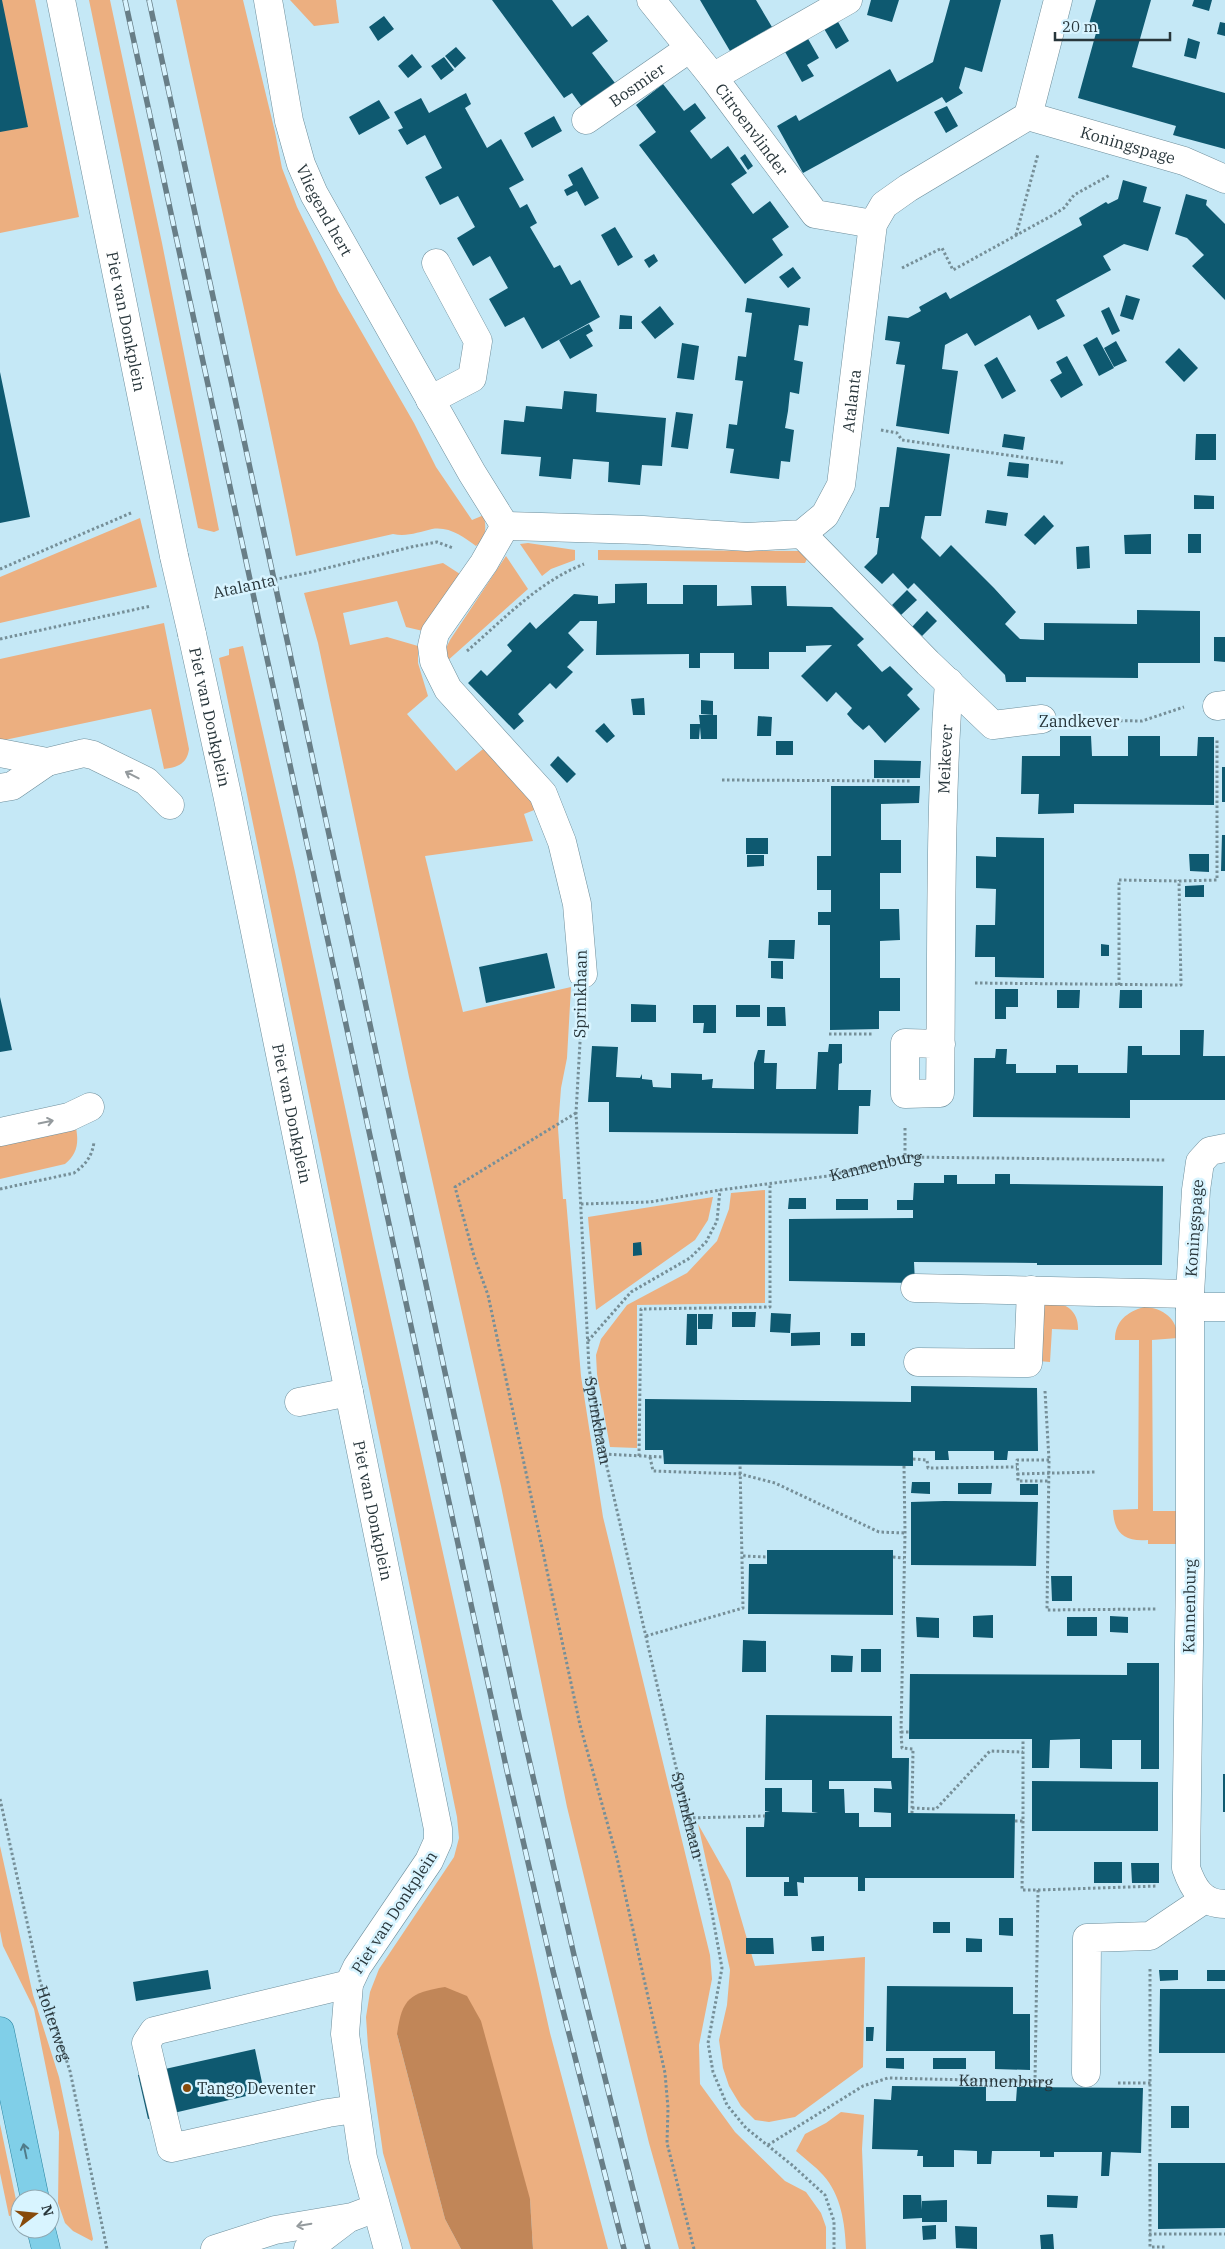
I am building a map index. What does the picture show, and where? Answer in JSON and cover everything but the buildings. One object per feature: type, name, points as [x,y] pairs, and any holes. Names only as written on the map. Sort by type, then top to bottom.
[{"type":"main road","points":[[0,2031],[33,2189]]},
{"type":"street","name":"Piet van Donkplein","points":[[61,0],[162,501],[192,634],[438,1829],[436,1846],[429,1861],[358,1967],[349,1984],[345,2034],[363,2158],[364,2213],[388,2249]]},
{"type":"street","name":"Vliegend hert","points":[[268,0],[289,121],[301,164],[314,194],[472,473],[506,526]]},
{"type":"street","name":"Citroenvlinder","points":[[651,0],[713,77],[815,214],[873,224]]},
{"type":"street","points":[[713,77],[848,0]]},
{"type":"street","points":[[1038,118],[1058,0]]},
{"type":"street","name":"Bosmier","points":[[586,120],[690,48]]},
{"type":"street","name":"Koningspage","points":[[1038,118],[1184,161],[1225,180]]},
{"type":"street","name":"Atalanta","points":[[802,534],[825,516],[841,484],[873,224],[884,205],[908,188],[1038,118]]},
{"type":"street","points":[[430,400],[472,378],[478,341],[436,263]]},
{"type":"street","points":[[444,682],[434,661],[432,646],[435,633],[484,563],[506,526],[643,530],[747,537],[802,534],[949,682]]},
{"type":"street","name":"Sprinkhaan","points":[[444,682],[543,794],[562,842],[577,904],[584,974]]},
{"type":"street","name":"Zandkever","points":[[949,682],[993,725],[1042,720]]},
{"type":"street","name":"Meikever","points":[[941,1044],[942,834],[949,682]]},
{"type":"street","points":[[0,753],[47,762]]},
{"type":"street","points":[[0,788],[12,786],[47,762],[84,753],[93,755],[146,782],[170,805]]},
{"type":"street","points":[[0,1132],[69,1117],[90,1107]]},
{"type":"street","name":"Koningspage","points":[[1190,1300],[1196,1190],[1200,1162],[1210,1151],[1225,1148]]},
{"type":"street","points":[[914,1288],[1030,1290],[1190,1300],[1225,1307]]},
{"type":"street","points":[[918,1362],[1028,1363],[1030,1290]]},
{"type":"street","name":"Kannenburg","points":[[1190,1300],[1186,1868],[1207,1896]]},
{"type":"street","points":[[298,1402],[349,1392]]},
{"type":"street","points":[[1086,2073],[1088,1938],[1150,1936],[1207,1896]]},
{"type":"street","points":[[349,1984],[154,2030],[146,2042],[171,2148],[328,2113],[355,2109]]},
{"type":"street","points":[[215,2249],[274,2230],[364,2213]]},
{"type":"street","points":[[308,2249],[364,2213]]},
{"type":"path","points":[[1016,235],[1038,118]]},
{"type":"path","points":[[866,287],[942,248],[953,270],[1064,208],[1074,195],[1152,152]]},
{"type":"path","points":[[849,424],[897,433],[902,440],[1063,463]]},
{"type":"path","points":[[0,569],[162,501]]},
{"type":"path","name":"Atalanta","points":[[214,592],[437,542],[484,563]]},
{"type":"path","points":[[444,682],[540,588],[566,571],[588,562]]},
{"type":"path","points":[[0,639],[157,605]]},
{"type":"path","points":[[1119,985],[1119,880],[1217,880],[1221,705]]},
{"type":"path","name":"Zandkever","points":[[1042,720],[1142,721],[1182,707],[1221,705]]},
{"type":"path","points":[[722,780],[915,782]]},
{"type":"path","points":[[941,982],[1119,985],[1181,984],[1179,881]]},
{"type":"path","name":"Sprinkhaan","points":[[584,974],[576,1113],[588,1368],[604,1454],[688,1818],[710,1902],[722,1968],[708,2043],[713,2072],[728,2105],[746,2128],[825,2195],[834,2221],[834,2249]]},
{"type":"path","points":[[0,1189],[74,1174],[82,1167],[92,1154],[94,1134],[90,1107]]},
{"type":"path","points":[[576,1113],[455,1187],[474,1256],[488,1295],[580,1725],[617,1858],[665,2073],[668,2108],[667,2142],[694,2249]]},
{"type":"path","name":"Kannenburg","points":[[581,1204],[650,1202],[720,1190],[828,1176],[906,1157],[1162,1161],[1171,1158]]},
{"type":"path","points":[[639,1456],[641,1309],[770,1307],[770,1183]]},
{"type":"path","points":[[588,1341],[631,1292],[690,1258],[706,1242],[717,1220],[720,1190]]},
{"type":"path","points":[[1045,1386],[1049,1460],[1047,1610],[1189,1610]]},
{"type":"path","points":[[604,1454],[663,1457]]},
{"type":"path","points":[[650,1457],[652,1471],[740,1474],[775,1483],[879,1532],[905,1534]]},
{"type":"path","points":[[913,1459],[927,1460],[928,1468],[1017,1467]]},
{"type":"path","points":[[1049,1460],[1017,1460],[1017,1474],[1018,1481],[1049,1481]]},
{"type":"path","points":[[646,1636],[743,1608],[740,1464]]},
{"type":"path","points":[[904,1466],[905,1534],[901,1732],[902,1748],[913,1749],[912,1813]]},
{"type":"path","points":[[1017,1474],[1095,1472]]},
{"type":"path","points":[[743,1556],[767,1557]]},
{"type":"path","points":[[893,1557],[904,1558]]},
{"type":"path","points":[[901,1732],[909,1732]]},
{"type":"path","points":[[1023,1739],[1024,1821],[1022,1890],[1207,1896]]},
{"type":"path","points":[[912,1808],[936,1809],[990,1751],[1023,1752]]},
{"type":"path","name":"Holterweg","points":[[0,1799],[40,1982],[70,2071],[108,2249]]},
{"type":"path","points":[[688,1818],[765,1816]]},
{"type":"path","points":[[1015,1821],[1024,1821]]},
{"type":"path","points":[[1035,2082],[1038,1890]]},
{"type":"path","points":[[1150,1936],[1152,2096],[1149,2234],[1150,2247],[1165,2247],[1165,2249]]},
{"type":"path","name":"Kannenburg","points":[[768,2145],[863,2086],[888,2078],[1055,2082],[1071,2072],[1086,2073]]},
{"type":"path","points":[[1149,2234],[1225,2234]]},
{"type":"shaded area","points":[[0,0],[35,0],[79,217],[0,233]]},
{"type":"shaded area","points":[[89,0],[110,0],[162,243],[219,530],[214,532],[198,528]]},
{"type":"shaded area","points":[[176,0],[243,0],[282,168],[297,207],[338,291],[414,423],[436,467],[472,520],[484,515],[485,532],[476,546],[456,533],[438,528],[408,535],[393,534],[296,556],[268,417]]},
{"type":"shaded area","points":[[290,0],[336,0],[339,23],[314,26]]},
{"type":"shaded area","points":[[140,518],[157,587],[0,623],[0,577]]},
{"type":"shaded area","points":[[528,543],[575,550],[575,560],[551,569],[542,576],[520,544]]},
{"type":"shaded area","points":[[598,550],[803,551],[808,557],[805,563],[598,560]]},
{"type":"shaded area","points":[[506,556],[528,589],[446,662],[445,650],[450,640]]},
{"type":"shaded area","points":[[443,563],[460,574],[423,631],[406,627],[397,601],[343,613],[350,645],[387,637],[418,646],[418,663],[428,696],[407,714],[456,771],[488,745],[516,777],[537,809],[524,814],[533,841],[425,856],[463,1012],[571,987],[567,1058],[561,1088],[558,1128],[563,1199],[566,1199],[581,1376],[603,1517],[710,1955],[712,1979],[699,2045],[700,2084],[735,2132],[785,2181],[806,2192],[821,2213],[826,2227],[826,2249],[679,2249],[649,2143],[567,1807],[501,1486],[409,1077],[318,643],[304,593]]},
{"type":"shaded area","points":[[164,623],[189,749],[186,758],[181,764],[164,769],[151,709],[0,741],[0,659]]},
{"type":"shaded area","points":[[243,646],[295,872],[375,1248],[550,2033],[608,2249],[533,2249],[530,2199],[397,2034],[445,2219],[461,2249],[411,2249],[383,2153],[368,2047],[366,2017],[370,1992],[379,1969],[454,1857],[459,1838],[457,1817],[219,658],[229,655],[229,649]]},
{"type":"shaded area","points":[[76,1128],[75,1152],[65,1164],[0,1179],[0,1142]]},
{"type":"shaded area","points":[[765,1190],[765,1303],[637,1305],[637,1448],[610,1447],[597,1374],[596,1355],[601,1339],[627,1305],[687,1273],[717,1241],[729,1209],[731,1193]]},
{"type":"shaded area","points":[[713,1197],[708,1220],[695,1240],[596,1310],[588,1217]]},
{"type":"shaded area","points":[[1050,1302],[1062,1304],[1074,1313],[1078,1330],[1052,1329],[1050,1362],[1038,1361],[1044,1306]]},
{"type":"shaded area","points":[[1144,1307],[1158,1310],[1168,1316],[1175,1325],[1178,1338],[1152,1340],[1153,1511],[1177,1511],[1176,1544],[1148,1544],[1148,1540],[1127,1537],[1118,1530],[1114,1518],[1113,1510],[1138,1509],[1139,1340],[1115,1340],[1117,1328],[1123,1318]]},
{"type":"shaded area","points":[[698,1824],[730,1881],[755,1966],[865,1957],[863,2067],[795,2117],[769,2122],[755,2120],[741,2106],[729,2086],[723,2068],[719,2040],[727,2005],[730,1970]]},
{"type":"shaded area","points":[[0,1846],[33,1995],[59,2077],[92,2241],[73,2231],[65,2223],[60,2209],[60,2189],[58,2189],[59,2132],[34,2009],[3,1946],[0,1931]]},
{"type":"shaded area","points":[[445,1987],[467,1996],[481,2021],[530,2199],[533,2249],[461,2249],[445,2219],[397,2034],[402,2012],[410,1999],[423,1992]]},
{"type":"shaded area","points":[[841,2112],[864,2115],[862,2149],[866,2249],[846,2249],[843,2219],[834,2191],[820,2172],[796,2151],[805,2134],[826,2123]]},
{"type":"shaded area","points":[[0,2124],[14,2189],[10,2189],[10,2216],[0,2173]]},
{"type":"railway","points":[[125,0],[507,1771],[553,1971],[624,2249]]},
{"type":"railway","points":[[149,0],[520,1720],[574,1955],[648,2249]]},
{"type":"place","name":"Tango Deventer","points":[[187,2088]]}]
